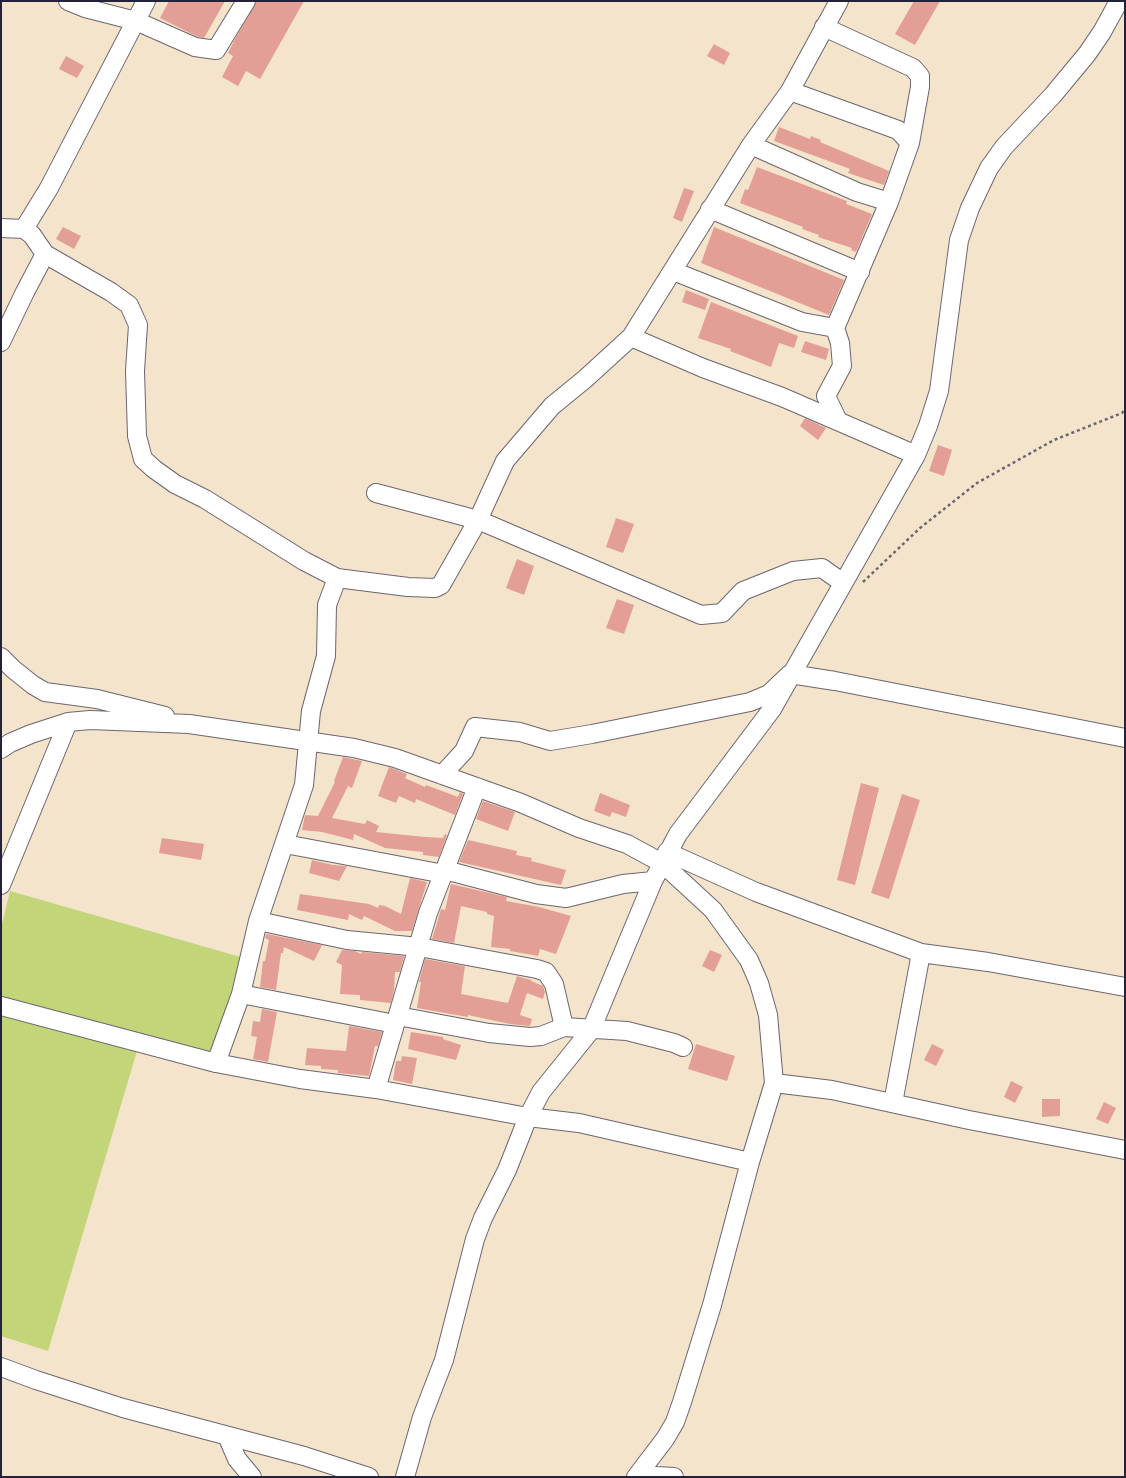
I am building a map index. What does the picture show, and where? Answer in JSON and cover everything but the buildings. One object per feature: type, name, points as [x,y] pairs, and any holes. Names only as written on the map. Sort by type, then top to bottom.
[{"type":"street","points":[[68,1],[85,8],[136,21],[195,47],[216,50],[246,1]]},
{"type":"street","points":[[24,229],[49,188],[94,98],[146,1]]},
{"type":"street","points":[[1,228],[24,229],[32,235],[45,254],[111,292],[129,305],[138,325],[135,371],[138,436],[143,459],[154,469],[175,484],[205,499],[304,561],[336,578],[408,587],[439,587],[447,577],[478,520],[506,461],[552,406],[585,379],[631,337],[751,145],[790,91],[839,1]]},
{"type":"street","points":[[405,1477],[422,1417],[444,1360],[475,1239],[483,1218],[507,1170],[528,1117],[541,1092],[591,1030],[653,881],[678,834],[772,709],[790,674],[852,583],[916,455],[928,426],[939,391],[959,240],[978,188],[989,168],[1004,147],[1087,54],[1102,32],[1116,5]]},
{"type":"street","points":[[824,27],[913,68],[920,76],[920,88],[910,143],[860,272],[835,328],[840,342],[842,366],[826,396],[838,422]]},
{"type":"street","points":[[790,91],[898,130],[910,143]]},
{"type":"street","points":[[751,145],[857,192],[888,202]]},
{"type":"street","points":[[710,209],[860,272]]},
{"type":"street","points":[[1,342],[45,254]]},
{"type":"street","points":[[673,271],[802,322],[835,328]]},
{"type":"street","points":[[631,337],[916,455]]},
{"type":"street","points":[[376,493],[478,520],[701,615],[722,613],[743,591],[793,571],[822,568],[852,583]]},
{"type":"street","points":[[216,1064],[241,994],[258,921],[304,785],[311,711],[326,656],[327,605],[336,578]]},
{"type":"street","points":[[1,657],[33,686],[45,692],[97,699],[145,710],[189,724]]},
{"type":"street","points":[[790,674],[835,681],[1125,738]]},
{"type":"street","points":[[442,775],[464,751],[475,727],[520,732],[550,741],[592,734],[750,702],[770,694],[790,674]]},
{"type":"street","points":[[1,749],[10,743],[31,734],[68,722],[90,720],[189,724],[354,748],[395,758],[477,787],[921,953],[988,962],[1125,987]]},
{"type":"street","points":[[1,885],[68,722]]},
{"type":"street","points":[[376,1089],[428,913],[477,787]]},
{"type":"street","points":[[285,844],[445,872],[536,894],[566,898],[623,884],[653,881]]},
{"type":"street","points":[[637,1476],[665,1439],[680,1408],[714,1298],[750,1162],[774,1083],[768,1014],[759,983],[749,960],[713,910],[664,858]]},
{"type":"street","points":[[258,921],[347,940],[419,947],[496,960],[546,972],[554,984],[558,994],[564,1027]]},
{"type":"street","points":[[893,1103],[921,953]]},
{"type":"street","points":[[241,994],[397,1020],[530,1038],[541,1036],[564,1027],[591,1030],[627,1031],[674,1043],[682,1047]]},
{"type":"street","points":[[1,1006],[216,1064],[300,1079],[376,1089],[528,1117],[579,1123],[750,1162]]},
{"type":"street","points":[[774,1083],[832,1090],[969,1120],[1125,1150]]},
{"type":"street","points":[[1,1367],[123,1408],[304,1456],[369,1477]]},
{"type":"street","points":[[227,1436],[237,1458],[252,1477]]},
{"type":"street","points":[[637,1476],[674,1477]]},
{"type":"path","points":[[852,583],[977,483],[1054,440],[1122,413],[1125,409]]},
{"type":"green space","points":[[10,891],[244,958],[213,1055],[1,998],[1,928]]},
{"type":"green space","points":[[1,1016],[137,1051],[48,1351],[1,1336]]}]
